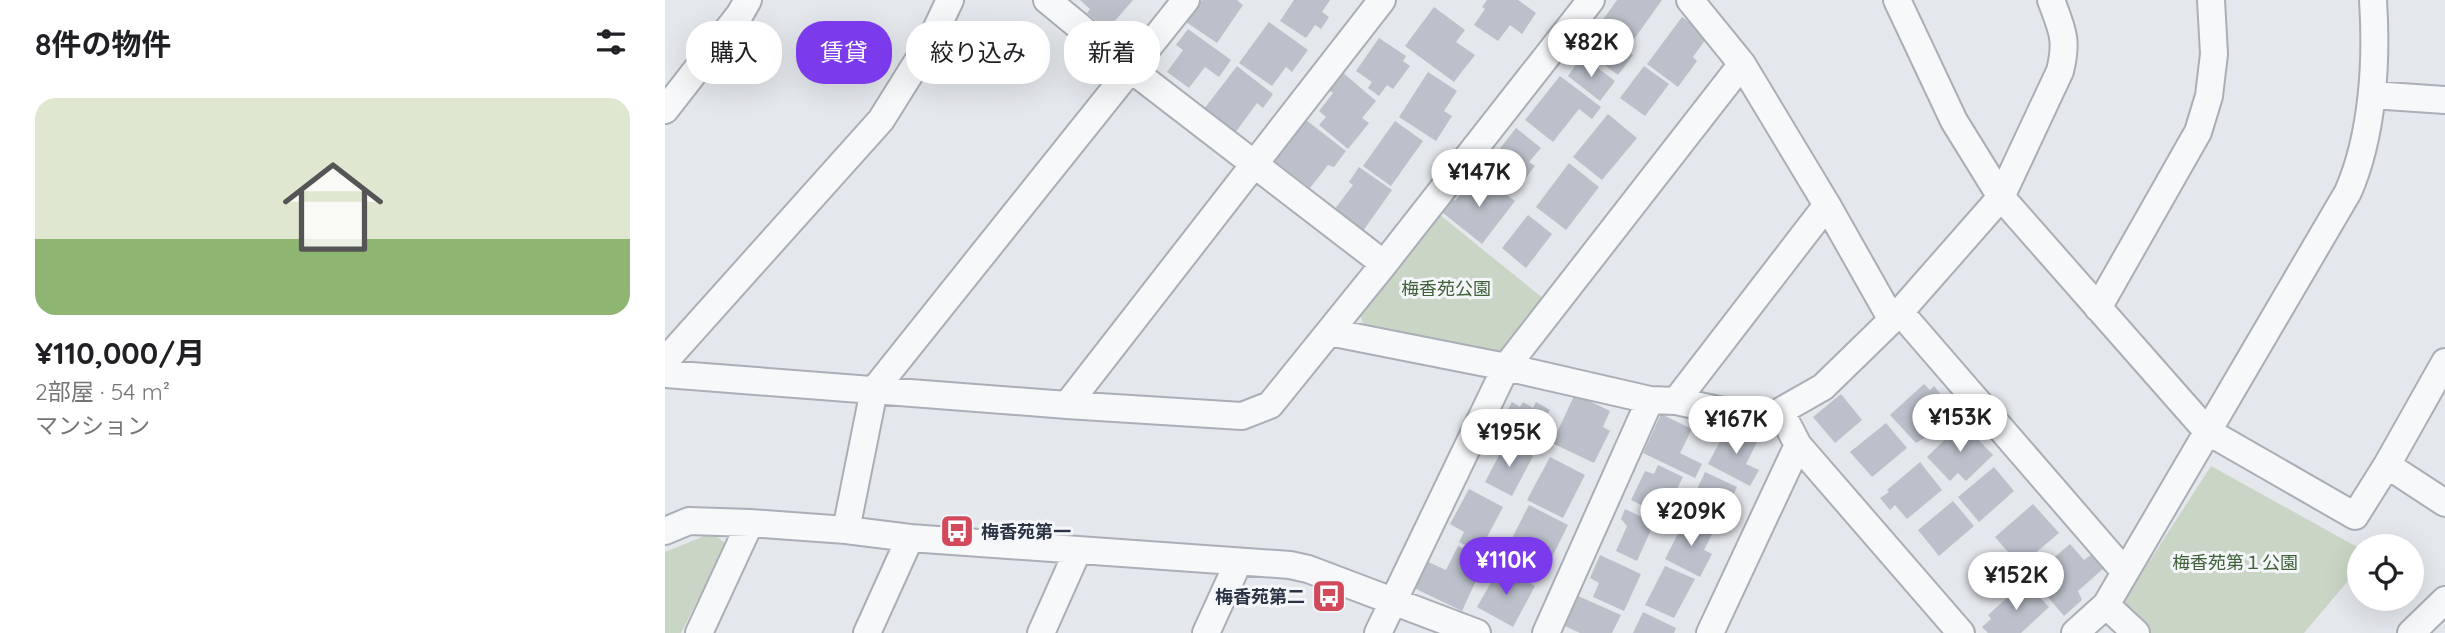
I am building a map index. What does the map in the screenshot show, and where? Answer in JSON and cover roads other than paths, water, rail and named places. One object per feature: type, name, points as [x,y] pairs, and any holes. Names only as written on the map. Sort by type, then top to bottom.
[{"type":"street","points":[[665,361],[881,120],[931,40],[950,0]]},
{"type":"street","points":[[1047,0],[1072,21]]},
{"type":"street","points":[[1160,34],[1186,0]]},
{"type":"street","points":[[1067,405],[1382,0]]},
{"type":"street","points":[[665,374],[1242,416],[1270,405],[1591,0]]},
{"type":"street","points":[[1690,0],[1742,64],[1896,316],[2125,572]]},
{"type":"street","points":[[1897,0],[1954,121],[2001,197],[2207,431],[2355,516],[2445,362]]},
{"type":"street","points":[[1329,332],[1506,367],[1650,400],[1676,401],[1765,420],[1823,387],[1896,316],[2001,197],[2060,71],[2065,51],[2064,36],[2051,0]]},
{"type":"street","points":[[2098,307],[2198,132],[2209,96],[2214,54],[2211,0]]},
{"type":"street","points":[[2074,633],[2106,605],[2348,192],[2357,172],[2372,96],[2376,38],[2373,0]]},
{"type":"street","points":[[665,110],[737,5]]},
{"type":"street","points":[[1378,633],[1506,367],[1742,64]]},
{"type":"street","points":[[846,530],[874,390],[1121,84]]},
{"type":"street","points":[[1150,84],[1384,264]]},
{"type":"street","points":[[2372,96],[2445,100]]},
{"type":"street","points":[[1676,401],[1827,205]]},
{"type":"street","points":[[1546,633],[1650,400]]},
{"type":"street","points":[[1781,412],[1798,445],[1961,633]]},
{"type":"street","points":[[1710,633],[1798,445]]},
{"type":"street","points":[[2387,465],[2445,503]]},
{"type":"street","points":[[665,531],[689,521],[750,523],[910,538],[1290,565],[1308,569],[1477,633]]},
{"type":"street","points":[[699,633],[750,523]]},
{"type":"street","points":[[867,633],[910,538]]},
{"type":"street","points":[[1041,633],[1078,551]]},
{"type":"street","points":[[1206,633],[1238,563]]},
{"type":"street","points":[[2411,633],[2445,600]]},
{"type":"street","points":[[2106,605],[2136,633]]},
{"type":"place","name":"梅香苑第一","points":[[957,531]]},
{"type":"place","name":"梅香苑第二","points":[[1329,596]]},
{"type":"park label","name":"梅香苑公園","points":[[1446,288]]},
{"type":"park label","name":"梅香苑第１公園","points":[[2235,562]]}]
